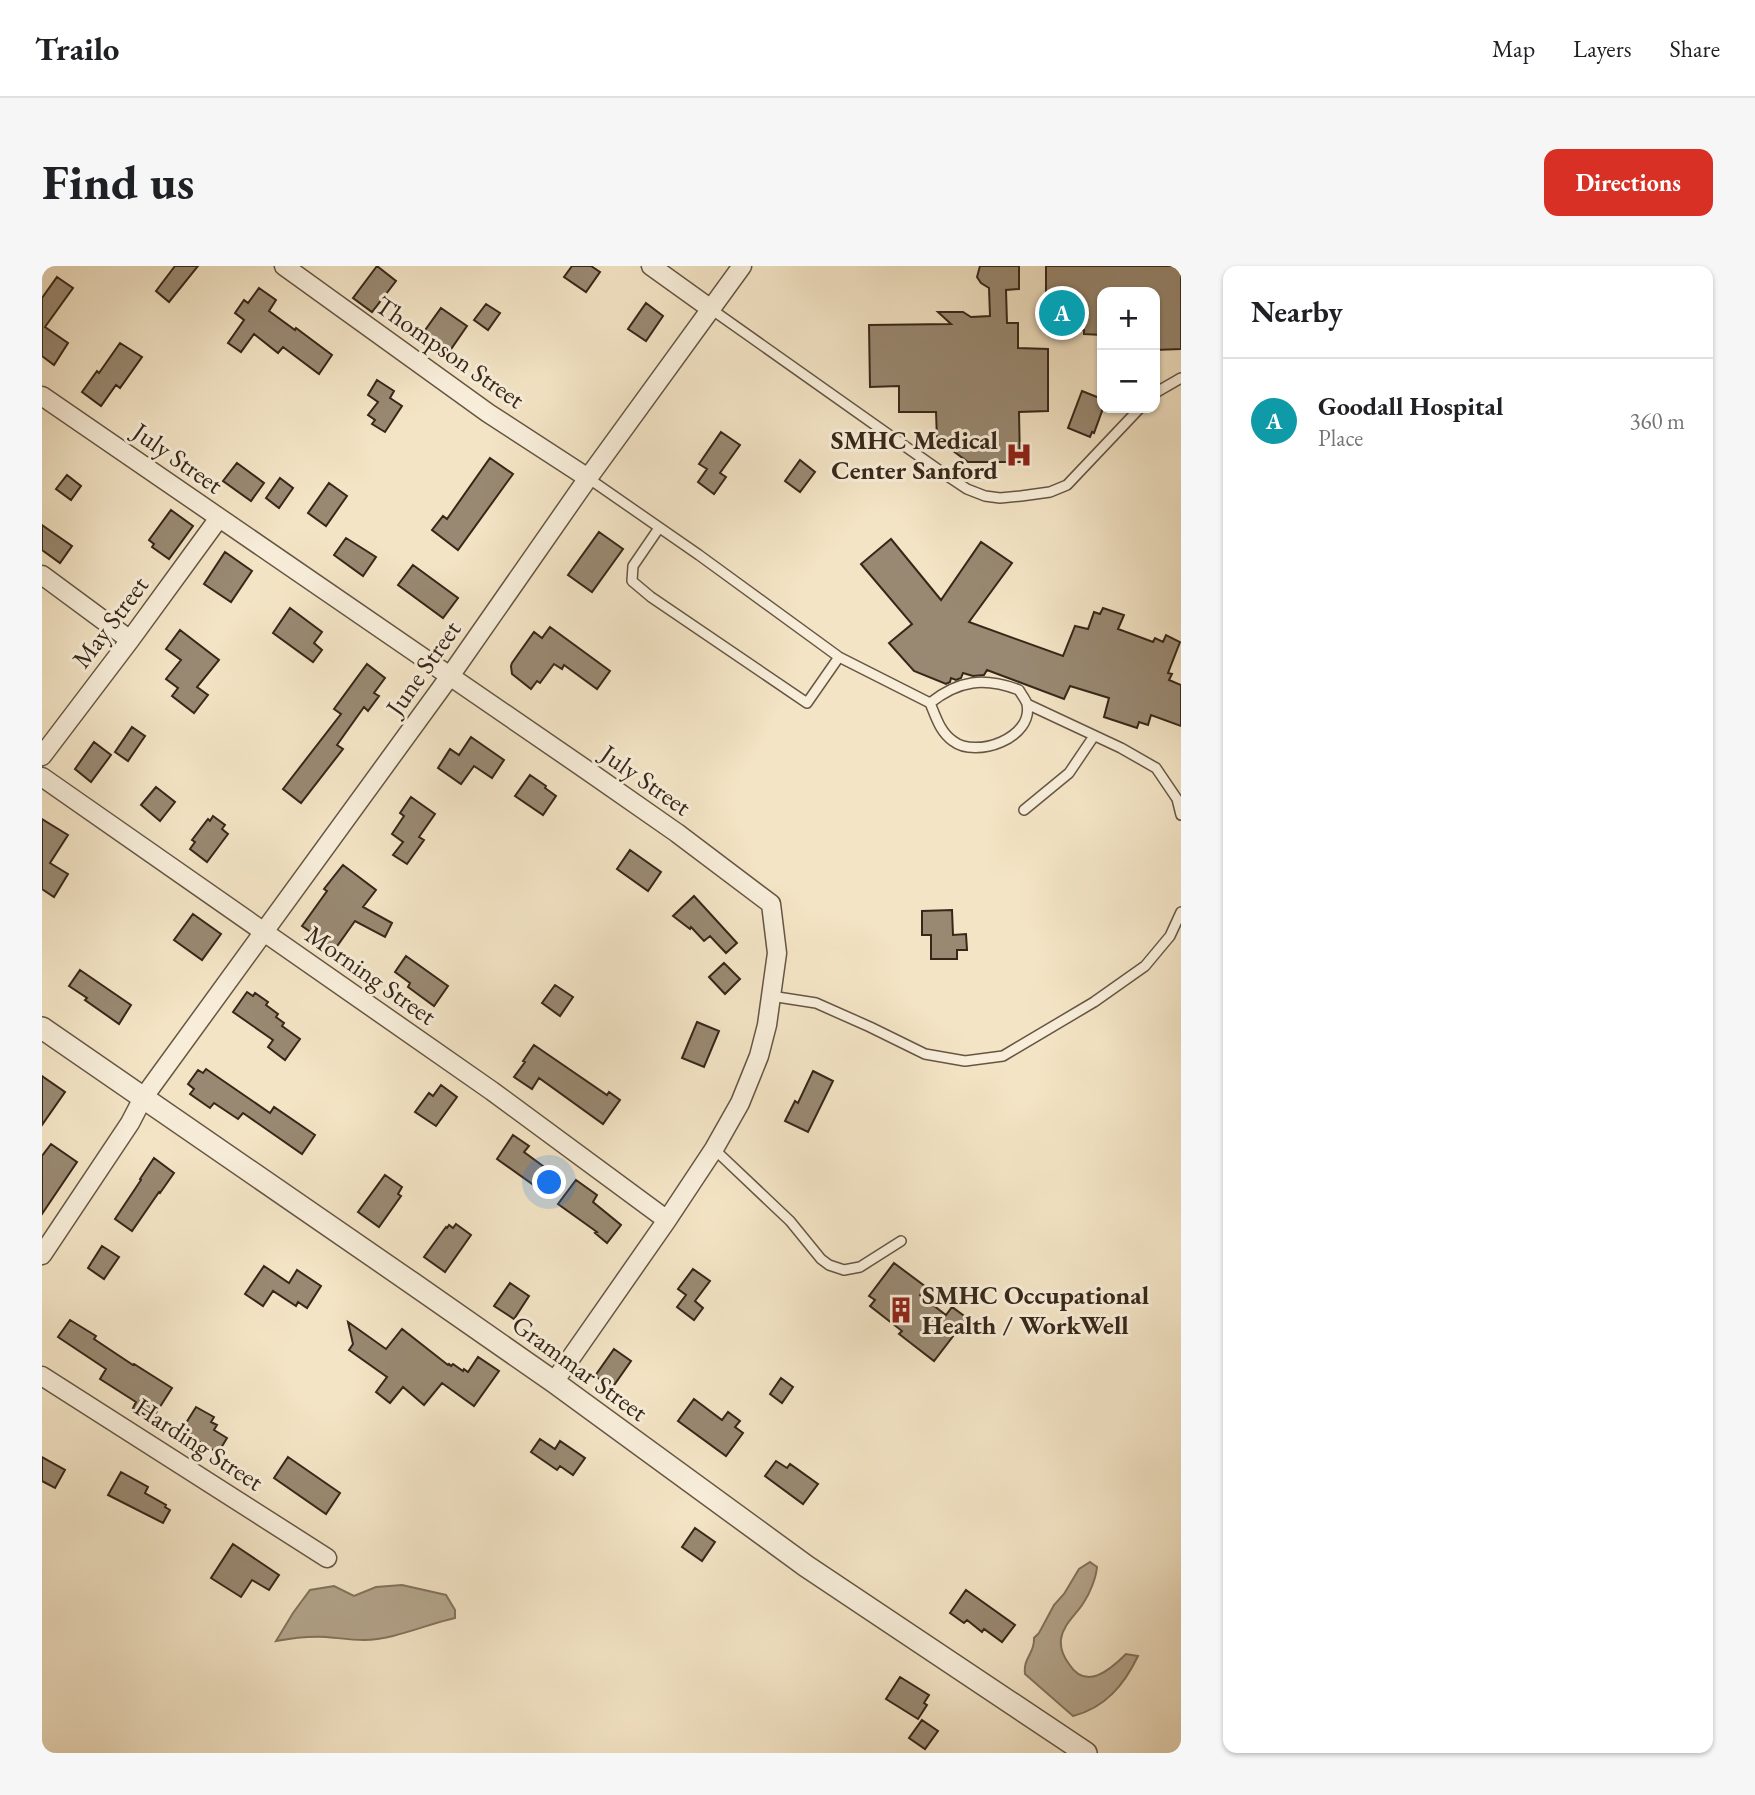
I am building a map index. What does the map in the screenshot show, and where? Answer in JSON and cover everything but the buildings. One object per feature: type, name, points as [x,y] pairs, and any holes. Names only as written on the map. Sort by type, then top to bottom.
[{"type":"street","name":"Thompson Street","points":[[284,266],[488,413],[588,478]]},
{"type":"street","points":[[650,266],[711,309]]},
{"type":"street","name":"June Street","points":[[42,1255],[130,1123],[143,1098],[450,676],[588,478],[742,266]]},
{"type":"street","name":"July Street","points":[[42,397],[677,833],[771,904],[777,953],[767,1025],[759,1056],[740,1102],[714,1149],[667,1220],[554,1382]]},
{"type":"street","name":"May Street","points":[[42,756],[219,518]]},
{"type":"street","points":[[42,575],[130,640]]},
{"type":"street","name":"Morning Street","points":[[42,777],[539,1125],[667,1220]]},
{"type":"street","name":"Grammar Street","points":[[42,1028],[554,1382],[806,1566],[1086,1753]]},
{"type":"street","name":"Harding Street","points":[[42,1376],[327,1558]]},
{"type":"lane","points":[[711,309],[943,474],[967,489],[985,496],[1000,498],[1051,492],[1067,485],[1135,413]]},
{"type":"lane","points":[[1160,390],[1181,378]]},
{"type":"lane","points":[[588,478],[839,657],[930,703],[943,732],[953,742],[964,747],[983,748],[1003,743],[1025,720],[1027,704]]},
{"type":"lane","points":[[659,528],[634,566],[632,582],[651,597],[807,703],[839,657]]},
{"type":"lane","points":[[930,703],[945,692],[973,683],[990,681],[1019,690],[1027,704],[1121,748],[1156,768],[1177,799],[1181,815]]},
{"type":"lane","points":[[1024,810],[1069,773],[1094,736]]},
{"type":"lane","points":[[771,996],[816,1003],[925,1054],[965,1060],[1003,1056],[1094,1002],[1145,966],[1170,936],[1181,912]]},
{"type":"lane","points":[[714,1149],[790,1221],[821,1259],[830,1265],[844,1270],[860,1267],[901,1241]]},
{"type":"shaded area","points":[[1090,1562],[1097,1567],[1092,1585],[1062,1634],[1061,1646],[1065,1658],[1076,1672],[1090,1677],[1113,1666],[1126,1654],[1138,1656],[1112,1694],[1095,1707],[1073,1716],[1025,1674],[1025,1668],[1034,1638],[1054,1605],[1079,1569]]},
{"type":"shaded area","points":[[402,1585],[446,1595],[455,1610],[455,1618],[375,1639],[313,1637],[276,1641],[310,1590],[334,1586],[354,1596],[376,1587]]},
{"type":"place","name":"Goodall Hospital","points":[[1062,313]]},
{"type":"place","name":"SMHC Medical Center Sanford","points":[[1019,455]]},
{"type":"place","name":"SMHC Occupational Health / WorkWell","points":[[901,1310]]}]
